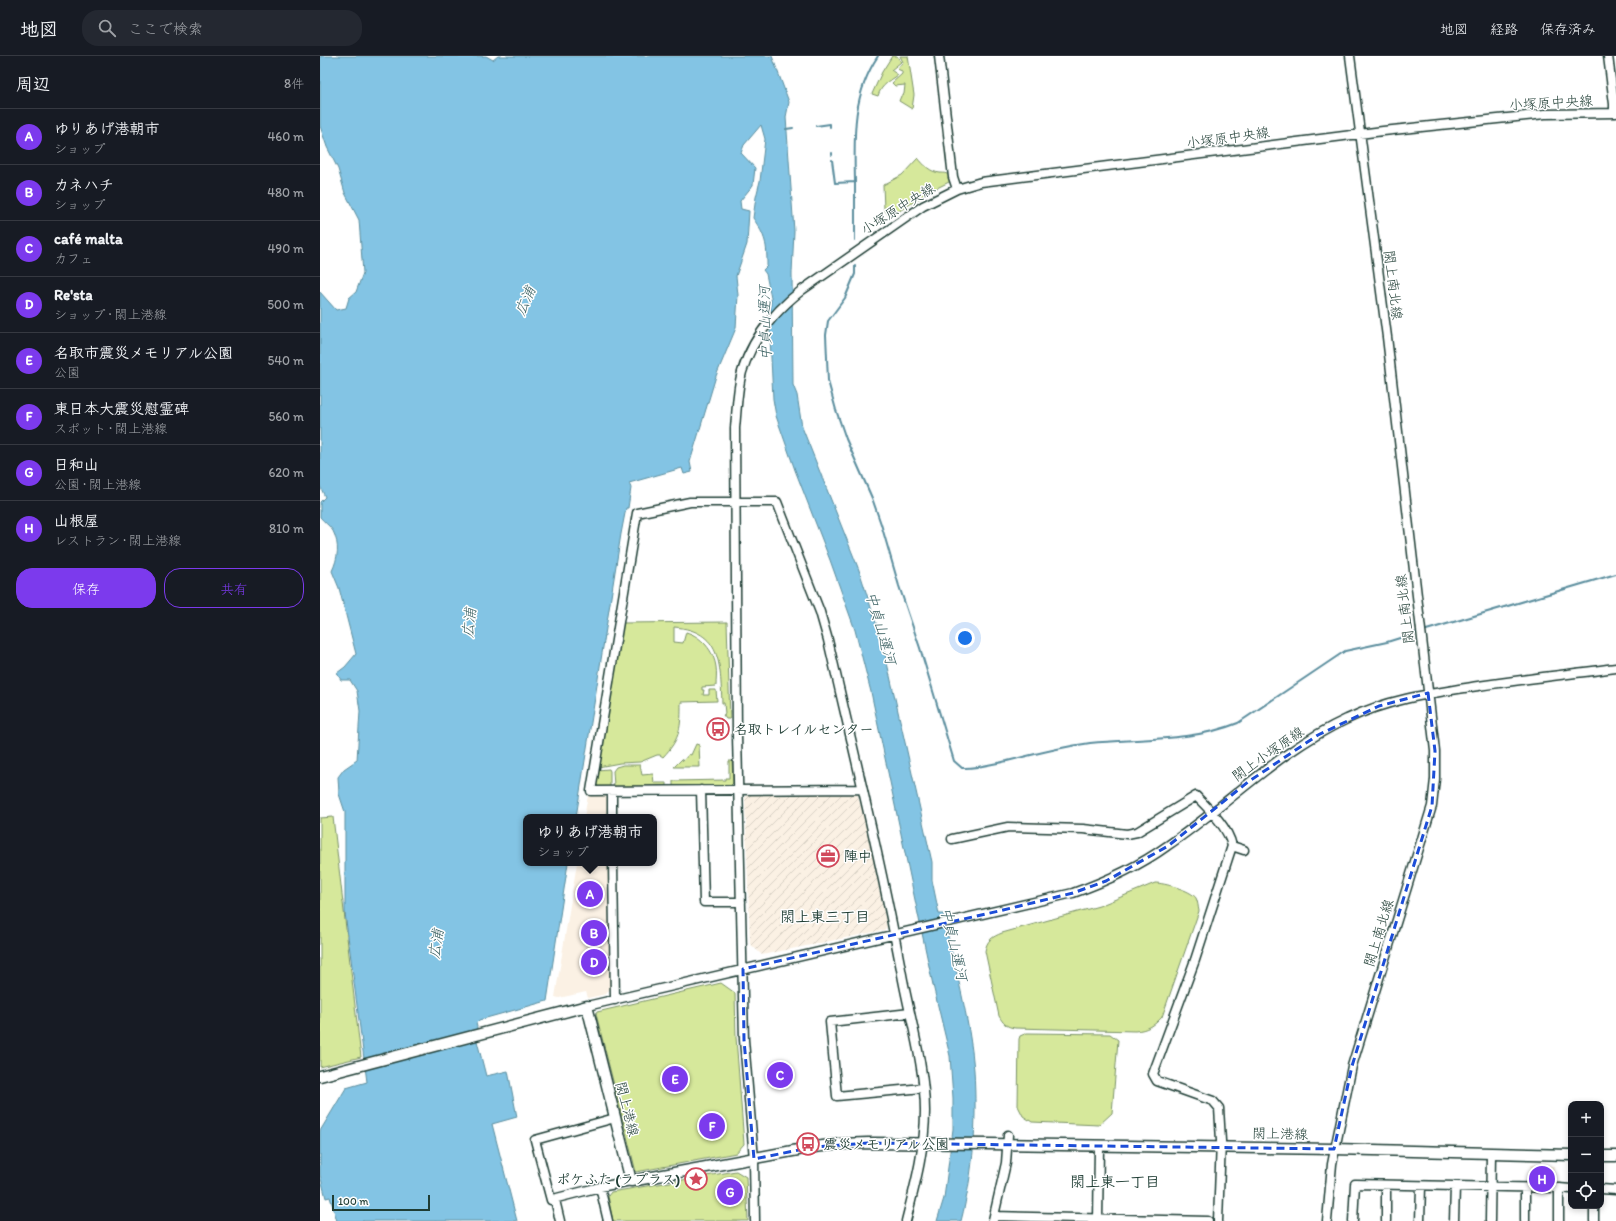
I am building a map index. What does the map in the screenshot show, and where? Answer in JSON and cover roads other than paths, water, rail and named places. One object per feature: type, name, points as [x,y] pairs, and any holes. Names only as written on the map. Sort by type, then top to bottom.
[{"type":"main road","name":"閖上港線","points":[[587,1006],[631,1181]]},
{"type":"main road","points":[[320,1076],[587,1006]]},
{"type":"main road","name":"閖上港線","points":[[922,1143],[989,1144],[1008,1139],[1099,1146],[1334,1149],[1568,1155]]},
{"type":"main road","points":[[631,1181],[814,1147],[840,1144],[922,1143]]},
{"type":"main road","points":[[1604,1156],[1616,1156]]},
{"type":"street","points":[[939,56],[954,177],[957,189]]},
{"type":"street","name":"閖上南北線","points":[[1327,1221],[1334,1149],[1352,1066],[1432,806],[1435,779],[1435,751],[1420,620],[1361,134],[1350,56]]},
{"type":"street","points":[[1608,56],[1615,103],[1615,113]]},
{"type":"street","name":"小塚原中央線","points":[[735,502],[735,428],[738,392],[743,371],[750,353],[762,331],[771,320],[802,290],[860,248],[923,206],[957,189],[981,182],[1004,178],[1117,166],[1361,134],[1545,114],[1615,113]]},
{"type":"street","points":[[862,789],[591,791],[637,513],[690,502],[777,502],[822,619],[862,789],[918,1052],[925,1111],[920,1169],[906,1221]]},
{"type":"street","points":[[735,502],[744,1040],[754,1159],[755,1221]]},
{"type":"street","name":"閖上小塚原線","points":[[894,934],[1073,893],[1106,881],[1137,866],[1168,846],[1283,757],[1347,719],[1379,706],[1428,693],[1616,668]]},
{"type":"street","points":[[701,790],[704,902],[741,902]]},
{"type":"street","points":[[612,791],[612,814]]},
{"type":"street","points":[[952,839],[1008,827],[1083,829],[1127,834],[1137,832],[1196,796],[1229,837],[1232,846],[1195,960],[1153,1074],[1156,1081],[1208,1099],[1218,1105],[1220,1111],[1221,1148],[1218,1221]]},
{"type":"street","points":[[1232,846],[1244,850]]},
{"type":"street","points":[[613,866],[615,1000]]},
{"type":"street","points":[[587,1006],[894,934]]},
{"type":"street","points":[[910,1013],[830,1022],[837,1096],[923,1088]]},
{"type":"street","points":[[555,1200],[551,1200],[535,1140],[615,1118]]},
{"type":"street","points":[[1008,1139],[1006,1163],[994,1219],[1208,1221]]},
{"type":"street","points":[[1098,1220],[1099,1146]]},
{"type":"street","points":[[1490,1221],[1491,1154]]},
{"type":"street","points":[[555,1200],[557,1198],[600,1187],[631,1181]]},
{"type":"street","points":[[1353,1221],[1355,1184],[1568,1189]]},
{"type":"street","points":[[1386,1185],[1386,1221]]},
{"type":"street","points":[[1420,1221],[1421,1186]]},
{"type":"street","points":[[1454,1221],[1455,1186]]},
{"type":"street","points":[[600,1187],[608,1221]]},
{"type":"street","points":[[1525,1188],[1525,1221]]},
{"type":"street","points":[[1559,1188],[1559,1221]]},
{"type":"street","points":[[1604,1189],[1616,1190]]},
{"type":"street","points":[[555,1200],[560,1221]]},
{"type":"street","points":[[1594,1209],[1594,1221]]},
{"type":"water","name":"広浦","points":[[320,56],[486,56],[493,60],[498,56],[772,56],[789,102],[786,117],[794,231],[792,273],[793,385],[797,395],[802,427],[859,570],[883,645],[932,862],[932,880],[939,914],[943,914],[969,1031],[974,1070],[975,1127],[972,1165],[961,1221],[937,1221],[944,1198],[953,1129],[953,1098],[950,1056],[933,985],[871,692],[855,630],[776,416],[773,399],[770,337],[771,298],[766,274],[763,270],[767,266],[767,252],[761,230],[753,218],[760,181],[765,139],[761,125],[744,145],[741,153],[755,168],[753,185],[740,201],[741,209],[749,211],[747,244],[736,276],[738,295],[736,328],[716,376],[690,462],[692,472],[684,474],[682,468],[629,483],[631,488],[628,508],[626,508],[621,534],[576,814],[523,814],[523,866],[568,866],[547,1001],[479,1020],[476,1023],[477,1041],[486,1076],[508,1071],[517,1117],[492,1124],[517,1221],[337,1221],[330,1197],[326,1198],[320,1175],[320,1131],[346,1088],[367,1082],[345,913],[345,812],[339,794],[338,777],[344,769],[357,760],[360,711],[357,691],[350,680],[341,680],[337,673],[345,667],[356,654],[339,588],[332,571],[337,556],[337,541],[333,531],[320,517],[320,502],[325,497],[320,486],[320,292],[336,310],[346,308],[349,298],[356,292],[363,273],[359,220],[345,193],[338,169],[327,147],[320,126]]},
{"type":"waterway","points":[[855,240],[856,116],[863,86],[878,56]]},
{"type":"waterway","points":[[816,126],[830,124],[830,127]]},
{"type":"waterway","points":[[786,129],[793,128]]},
{"type":"waterway","points":[[832,160],[835,183],[855,182]]},
{"type":"waterway","points":[[855,266],[855,274],[845,298],[828,321],[826,335],[828,381],[846,439],[872,498],[881,524],[954,761],[962,768],[984,766],[1038,753],[1090,743],[1165,738],[1220,729],[1238,723],[1345,651],[1387,642],[1419,632]]},
{"type":"waterway","points":[[1423,631],[1616,574]]},
{"type":"place","name":"名取トレイルセンター","points":[[718,729]]},
{"type":"place","name":"陣中","points":[[828,856]]},
{"type":"place","name":"ゆりあげ港朝市","points":[[590,894]]},
{"type":"place","name":"カネハチ","points":[[594,933]]},
{"type":"place","name":"Re'sta","points":[[594,962]]},
{"type":"place","name":"café malta","points":[[780,1075]]},
{"type":"place","name":"名取市震災メモリアル公園","points":[[675,1079]]},
{"type":"place","name":"東日本大震災慰霊碑","points":[[712,1126]]},
{"type":"place","name":"震災メモリアル公園","points":[[808,1144]]},
{"type":"place","name":"ポケふた (ラプラス)","points":[[696,1179]]},
{"type":"place","name":"山根屋","points":[[1542,1179]]},
{"type":"place","name":"日和山","points":[[730,1192]]},
{"type":"district","name":"閖上東三丁目","points":[[825,917]]},
{"type":"district","name":"閖上東一丁目","points":[[1115,1182]]},
{"type":"water label","name":"中貞山運河","points":[[765,323]]},
{"type":"water label","name":"中貞山運河","points":[[881,628]]},
{"type":"water label","name":"中貞山運河","points":[[954,944]]}]
